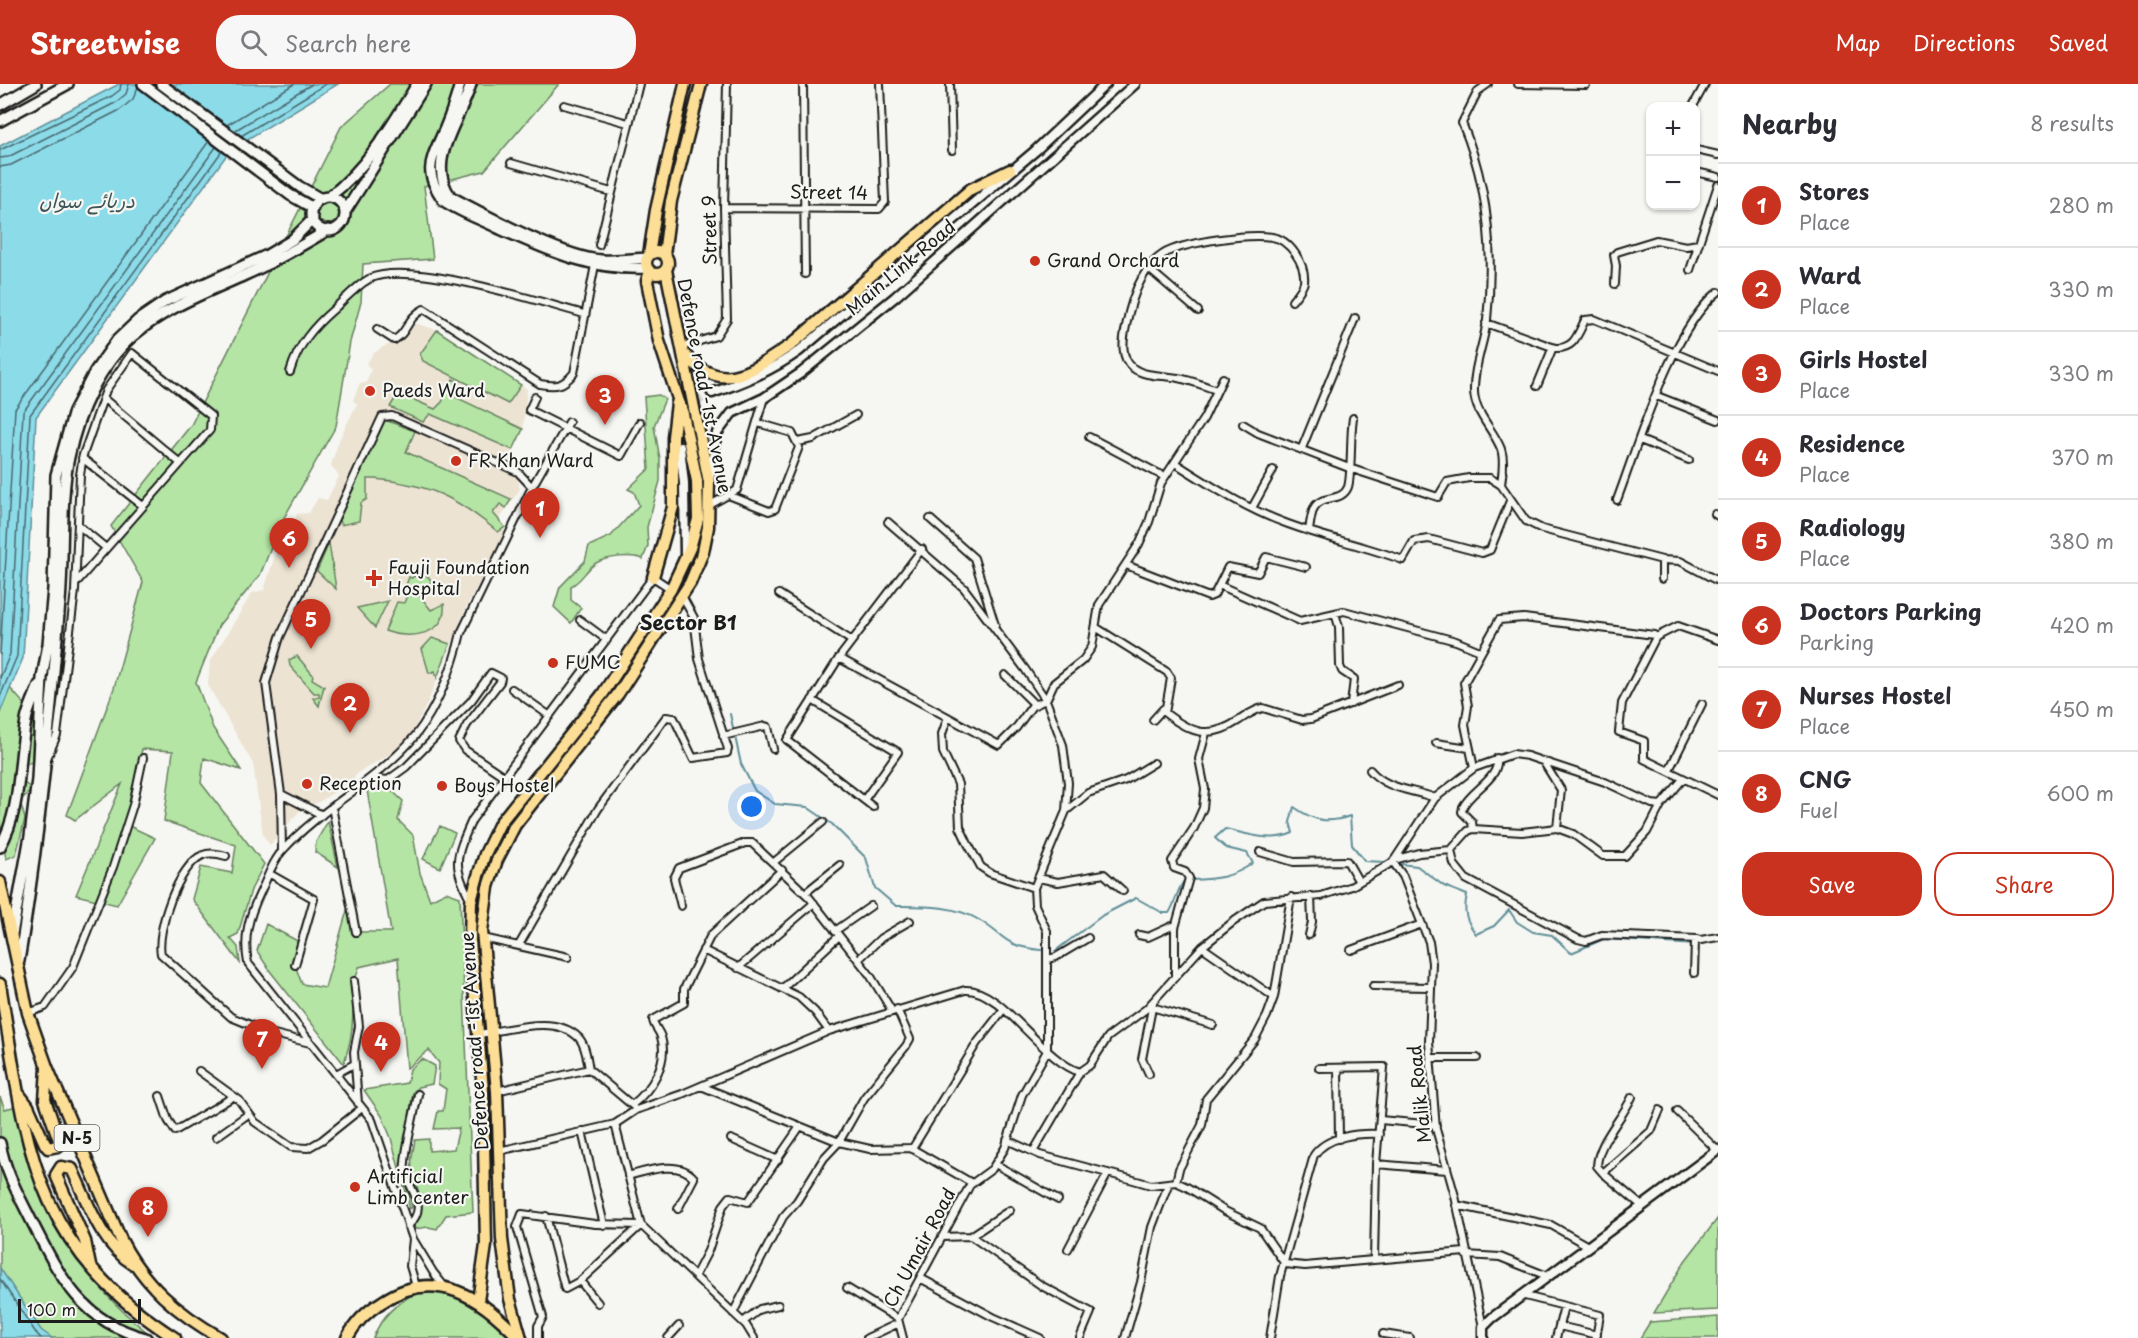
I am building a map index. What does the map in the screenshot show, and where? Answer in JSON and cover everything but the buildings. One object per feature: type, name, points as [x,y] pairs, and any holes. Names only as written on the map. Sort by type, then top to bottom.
[{"type":"main road","points":[[0,105],[36,84]]},
{"type":"main road","points":[[0,121],[68,84]]},
{"type":"main road","points":[[143,84],[290,195],[313,208]]},
{"type":"main road","points":[[161,84],[300,188],[340,201],[345,212]]},
{"type":"main road","points":[[313,208],[361,168],[388,131],[417,84]]},
{"type":"main road","points":[[17,969],[46,762],[64,557],[68,459],[84,407],[104,369],[132,336],[161,314],[187,299],[271,263],[342,224],[345,212],[426,84]]},
{"type":"main road","points":[[460,84],[453,108],[432,153],[430,163],[437,191],[444,201],[526,241],[577,261],[595,266],[624,269],[648,263]]},
{"type":"main road","points":[[471,84],[466,103],[446,145],[440,165],[444,187],[451,197],[574,253],[600,260],[648,263]]},
{"type":"main road","points":[[478,1301],[486,1245],[483,1090],[470,940],[471,901],[484,854],[500,823],[602,695],[671,589],[685,560],[698,519],[699,498],[677,396],[659,341],[647,281],[648,263],[685,84]]},
{"type":"main road","name":"Defence road -1st Avenue","points":[[520,1338],[510,1299],[502,1239],[497,1091],[483,938],[488,887],[496,860],[515,825],[618,694],[682,595],[703,552],[710,505],[709,482],[666,270],[668,262],[664,255],[671,201],[701,84]]},
{"type":"main road","points":[[681,349],[696,367],[723,378],[737,376],[760,365],[791,345],[971,189],[1010,170]]},
{"type":"main road","points":[[313,208],[313,219],[317,226],[328,231]]},
{"type":"main road","points":[[11,940],[30,836],[42,678],[48,645],[53,589],[56,476],[74,411],[95,371],[117,340],[138,320],[166,301],[267,255],[292,240],[313,219]]},
{"type":"main road","name":"Defence road -1st Avenue","points":[[664,255],[656,252],[648,263],[660,274],[666,270]]},
{"type":"main road","points":[[654,577],[673,507],[673,437],[677,396]]},
{"type":"main road","points":[[0,847],[8,833],[18,792],[27,715],[42,678]]},
{"type":"main road","name":"N-5","points":[[0,882],[28,1013],[47,1067],[106,1210],[133,1264],[172,1307],[221,1338]]},
{"type":"main road","name":"N-5","points":[[0,984],[19,1094],[36,1173],[60,1223],[90,1266],[126,1304],[175,1338]]},
{"type":"main road","points":[[19,1094],[28,1106],[48,1148],[58,1146],[59,1140],[45,1100],[47,1067]]},
{"type":"main road","points":[[0,1143],[4,1163],[15,1187],[64,1282],[95,1313],[116,1327],[146,1338]]},
{"type":"main road","points":[[90,1266],[85,1241],[56,1175],[61,1167],[72,1169],[108,1243],[118,1255],[133,1264]]},
{"type":"main road","points":[[347,1338],[369,1310],[389,1296],[416,1286],[446,1287],[478,1301],[520,1338]]},
{"type":"street","points":[[599,245],[639,84]]},
{"type":"street","name":"Street 9","points":[[681,349],[716,336],[725,325],[724,208],[727,84]]},
{"type":"street","points":[[803,84],[805,274]]},
{"type":"street","name":"Street 14","points":[[724,208],[879,209],[885,202],[880,84]]},
{"type":"street","points":[[950,84],[951,150]]},
{"type":"street","name":"Main Link Road","points":[[712,393],[754,379],[777,367],[1052,135],[1106,84]]},
{"type":"street","name":"Main Link Road","points":[[709,482],[717,434],[732,413],[764,398],[801,373],[895,297],[1099,119],[1135,84]]},
{"type":"street","points":[[1488,84],[1478,91],[1462,119],[1475,158],[1489,236],[1491,271],[1486,323],[1474,393],[1489,430],[1501,448],[1503,460],[1501,486]]},
{"type":"street","points":[[1518,84],[1586,85]]},
{"type":"street","points":[[1695,102],[1705,84]]},
{"type":"street","points":[[564,105],[628,123]]},
{"type":"street","points":[[1700,151],[1718,155]]},
{"type":"street","points":[[511,163],[611,192]]},
{"type":"street","points":[[1700,173],[1718,177]]},
{"type":"street","points":[[1690,270],[1718,185]]},
{"type":"street","points":[[1217,390],[1180,378],[1141,372],[1126,360],[1122,345],[1130,306],[1149,269],[1167,253],[1196,244],[1254,236],[1274,237],[1297,254],[1302,270],[1304,283],[1292,301]]},
{"type":"street","points":[[1615,284],[1617,266],[1614,255],[1617,252],[1656,240],[1686,246],[1698,244]]},
{"type":"street","points":[[377,329],[394,340],[401,336],[412,316],[424,309],[540,384],[555,387],[564,385],[574,373],[595,266]]},
{"type":"street","points":[[1149,269],[1198,311]]},
{"type":"street","points":[[290,372],[299,348],[311,329],[369,279],[421,275],[462,281],[584,314]]},
{"type":"street","points":[[1617,500],[1674,353],[1702,305],[1718,292]]},
{"type":"street","points":[[1302,448],[1355,318]]},
{"type":"street","points":[[1486,323],[1553,347],[1565,348],[1573,344],[1584,320],[1589,318],[1718,371]]},
{"type":"street","points":[[1537,386],[1553,347]]},
{"type":"street","points":[[46,762],[57,735],[76,583],[82,458],[103,398],[132,353],[211,416],[210,430],[76,583]]},
{"type":"street","points":[[839,658],[999,745],[1035,705],[1046,700],[1054,683],[1083,660],[1092,647],[1100,605],[1126,565],[1149,522],[1165,477],[1204,418],[1223,378]]},
{"type":"street","points":[[1657,396],[1718,420]]},
{"type":"street","points":[[535,397],[529,410],[621,456],[640,423]]},
{"type":"street","points":[[103,398],[180,463]]},
{"type":"street","points":[[710,505],[731,496],[740,482],[764,398]]},
{"type":"street","points":[[798,442],[813,439],[856,415]]},
{"type":"street","points":[[282,850],[281,795],[266,683],[279,637],[382,417],[392,416],[518,472],[532,487]]},
{"type":"street","points":[[1309,531],[1314,508],[1320,501],[1341,496],[1348,488],[1353,418]]},
{"type":"street","points":[[446,1287],[433,1272],[413,1239],[372,1120],[248,963],[244,943],[253,908],[282,850],[322,814],[400,752],[428,717],[458,648],[461,633],[532,487],[569,422]]},
{"type":"street","points":[[731,496],[769,511],[775,509],[800,447],[792,433],[758,423]]},
{"type":"street","points":[[1243,424],[1258,433],[1349,468],[1438,497],[1447,482],[1490,478],[1501,486],[1526,521],[1542,529],[1662,560],[1680,561],[1718,581]]},
{"type":"street","points":[[1089,437],[1165,477]]},
{"type":"street","points":[[1640,440],[1689,460]]},
{"type":"street","points":[[680,447],[684,483],[685,560]]},
{"type":"street","points":[[82,458],[143,506]]},
{"type":"street","points":[[1175,463],[1252,508],[1309,531],[1349,541],[1403,560],[1414,541],[1429,538],[1482,554],[1490,550],[1510,501]]},
{"type":"street","points":[[1252,508],[1273,470]]},
{"type":"street","points":[[930,519],[974,558],[999,634]]},
{"type":"street","points":[[888,522],[922,549],[964,588],[1046,700],[1064,745],[1068,783],[1066,810],[1034,888],[1035,905],[1047,931],[1047,1051]]},
{"type":"street","points":[[78,525],[106,548]]},
{"type":"street","points":[[873,807],[787,740],[839,658],[922,549]]},
{"type":"street","points":[[1126,565],[1209,597],[1214,595],[1228,567],[1258,573],[1266,557],[1306,567]]},
{"type":"street","points":[[1662,560],[1662,579]]},
{"type":"street","points":[[471,901],[460,881],[456,862],[458,851],[472,820],[654,577],[671,589]]},
{"type":"street","points":[[1219,585],[1300,621],[1335,613],[1353,612],[1456,641],[1480,651]]},
{"type":"street","points":[[779,594],[852,641]]},
{"type":"street","points":[[519,945],[598,808],[666,717],[674,718],[693,758],[725,754],[728,749],[699,659],[694,618],[682,595]]},
{"type":"street","points":[[1335,613],[1339,627],[1340,666],[1342,671],[1354,679],[1351,704]]},
{"type":"street","points":[[1474,768],[1469,748],[1464,683],[1494,627],[1504,618],[1524,618],[1656,637]]},
{"type":"street","points":[[580,620],[607,639]]},
{"type":"street","points":[[1718,640],[1683,626],[1666,630],[1656,637],[1622,703],[1619,730],[1644,741],[1644,759],[1718,795]]},
{"type":"street","points":[[1097,628],[1167,672],[1171,678],[1163,709],[1153,720]]},
{"type":"street","points":[[370,778],[388,780],[406,767],[471,701],[491,673],[501,678],[500,682],[467,725],[459,741],[465,750],[505,777]]},
{"type":"street","points":[[1005,675],[1035,705]]},
{"type":"street","points":[[1163,709],[1173,719],[1206,733],[1226,729],[1256,710],[1271,709],[1302,720],[1398,685]]},
{"type":"street","points":[[512,689],[550,716]]},
{"type":"street","points":[[812,700],[898,752],[864,800]]},
{"type":"street","points":[[1669,770],[1702,704]]},
{"type":"street","points":[[948,717],[943,729],[942,744],[958,784],[959,823],[965,837],[981,867],[990,873],[1034,888]]},
{"type":"street","points":[[723,736],[768,727],[774,749]]},
{"type":"street","points":[[1175,977],[1175,928],[1189,880],[1185,872],[1174,868],[1172,861],[1194,828],[1203,808],[1205,789],[1199,759],[1206,733]]},
{"type":"street","points":[[1436,743],[1469,748]]},
{"type":"street","points":[[1393,861],[1435,798],[1474,768],[1513,754],[1543,761],[1605,782],[1652,804],[1661,805]]},
{"type":"street","points":[[28,1013],[45,1007],[73,966],[113,867],[133,805],[142,758]]},
{"type":"street","points":[[1473,830],[1472,822],[1462,812],[1463,807],[1493,775],[1498,765],[1497,758]]},
{"type":"street","points":[[1543,761],[1561,790],[1557,828]]},
{"type":"street","points":[[1066,810],[1088,793],[1126,780],[1154,763]]},
{"type":"street","points":[[1370,771],[1390,786],[1435,798]]},
{"type":"street","points":[[1034,1152],[1080,1072],[1090,1065],[1108,1037],[1153,1004],[1202,948],[1264,901],[1321,896],[1359,882],[1393,861],[1419,853],[1451,850],[1468,831],[1473,830],[1522,832],[1557,828],[1573,834],[1604,856],[1614,858],[1625,856],[1647,832],[1661,805],[1683,779]]},
{"type":"street","points":[[281,795],[322,814]]},
{"type":"street","points":[[332,807],[356,932]]},
{"type":"street","points":[[774,862],[823,822]]},
{"type":"street","points":[[681,906],[674,878],[679,868],[745,843],[758,846],[814,903],[895,1010],[910,1039],[864,1098],[839,1142],[824,1158],[797,1201],[783,1217],[733,1313]]},
{"type":"street","points":[[1451,850],[1454,864],[1466,879],[1578,939],[1586,941],[1602,935],[1696,944],[1718,938]]},
{"type":"street","points":[[1260,852],[1294,862],[1347,861],[1359,882]]},
{"type":"street","points":[[226,856],[204,854],[190,863],[164,917],[159,943],[161,954],[231,1017],[270,1033],[311,1043]]},
{"type":"street","name":"Malik Road","points":[[1393,861],[1403,876],[1431,952],[1431,1058],[1436,1125],[1483,1327]]},
{"type":"street","points":[[805,893],[840,865]]},
{"type":"street","points":[[498,1151],[615,1124],[634,1108],[651,1086],[661,1064],[662,1043],[654,1020],[684,1003],[684,989],[717,927],[782,870]]},
{"type":"street","points":[[270,874],[314,899],[295,965]]},
{"type":"street","points":[[1038,878],[1058,882],[1104,874],[1123,891]]},
{"type":"street","points":[[1309,935],[1312,922],[1311,896]]},
{"type":"street","points":[[1176,1182],[1179,1169],[1202,1125],[1202,1111],[1206,1099],[1255,1039],[1274,997],[1292,897]]},
{"type":"street","points":[[738,968],[814,903]]},
{"type":"street","points":[[782,989],[837,933],[871,906]]},
{"type":"street","points":[[858,960],[880,938],[910,921]]},
{"type":"street","points":[[1351,950],[1422,924]]},
{"type":"street","points":[[1139,935],[1148,937],[1172,926],[1175,928]]},
{"type":"street","points":[[483,938],[568,957]]},
{"type":"street","points":[[1048,959],[1056,957],[1088,938]]},
{"type":"street","points":[[1694,973],[1696,944]]},
{"type":"street","points":[[1202,948],[1274,997]]},
{"type":"street","points":[[703,950],[806,1002],[829,1031]]},
{"type":"street","points":[[354,981],[359,1026],[354,1065],[360,1105]]},
{"type":"street","points":[[1373,986],[1430,987]]},
{"type":"street","points":[[634,1108],[701,1086],[829,1031],[895,1010],[974,989],[1003,1010],[1047,1051],[1080,1072]]},
{"type":"street","points":[[1153,1004],[1213,1025]]},
{"type":"street","points":[[1149,1074],[1142,1059],[1153,1004]]},
{"type":"street","points":[[912,1149],[977,1044],[1003,1010]]},
{"type":"street","points":[[478,1034],[549,1024],[564,1029],[578,1037],[585,1048],[589,1069],[634,1108]]},
{"type":"street","name":"Ch Umair Road","points":[[903,1338],[898,1321],[972,1183],[995,1164],[1007,1140],[1022,1095],[1047,1051]]},
{"type":"street","points":[[1431,1058],[1477,1058]]},
{"type":"street","points":[[336,1074],[354,1065]]},
{"type":"street","points":[[1319,1068],[1384,1067],[1376,1164],[1374,1260]]},
{"type":"street","points":[[1338,1068],[1339,1139]]},
{"type":"street","points":[[497,1091],[589,1069]]},
{"type":"street","points":[[199,1071],[239,1100],[247,1114],[273,1137],[291,1148],[309,1148],[322,1140],[360,1105]]},
{"type":"street","points":[[701,1086],[799,1128],[839,1142],[870,1149],[912,1149],[972,1183]]},
{"type":"street","points":[[408,1226],[416,1219],[419,1208],[404,1165],[418,1094]]},
{"type":"street","points":[[160,1096],[168,1120],[175,1131],[233,1097]]},
{"type":"street","points":[[1632,1097],[1625,1113],[1600,1152],[1597,1166],[1642,1206]]},
{"type":"street","points":[[1603,1173],[1651,1131],[1660,1110]]},
{"type":"street","points":[[1483,1338],[1483,1327],[1521,1295],[1718,1150],[1677,1111]]},
{"type":"street","points":[[216,1137],[247,1114]]},
{"type":"street","points":[[1380,1120],[1436,1125]]},
{"type":"street","points":[[615,1124],[641,1225],[743,1322],[754,1338]]},
{"type":"street","points":[[695,1276],[708,1251],[723,1206],[730,1197],[748,1202],[799,1128]]},
{"type":"street","points":[[582,1131],[604,1225]]},
{"type":"street","points":[[1270,1338],[1280,1276],[1314,1155],[1322,1146],[1357,1133],[1379,1134]]},
{"type":"street","points":[[731,1139],[778,1160]]},
{"type":"street","points":[[1007,1140],[1034,1152],[1151,1185],[1168,1185],[1176,1182],[1260,1228],[1285,1264],[1305,1266],[1466,1254],[1500,1257],[1547,1276]]},
{"type":"street","points":[[995,1164],[1058,1200]]},
{"type":"street","points":[[1376,1164],[1447,1170]]},
{"type":"street","points":[[628,1176],[666,1167],[691,1174],[694,1178],[678,1209]]},
{"type":"street","points":[[1068,1249],[1108,1173]]},
{"type":"street","points":[[1125,1338],[1142,1282],[1152,1227],[1168,1185]]},
{"type":"street","points":[[1456,1205],[1551,1225],[1588,1246]]},
{"type":"street","points":[[942,1237],[971,1236],[1010,1210]]},
{"type":"street","points":[[538,1338],[538,1326],[543,1317],[517,1227],[522,1214],[604,1225],[641,1225]]},
{"type":"street","points":[[546,1216],[565,1289],[580,1281],[641,1225]]},
{"type":"street","points":[[971,1236],[1042,1286],[1091,1312],[1080,1338]]},
{"type":"street","points":[[413,1239],[410,1266],[416,1286]]},
{"type":"street","points":[[920,1278],[993,1317],[1040,1338]]},
{"type":"street","points":[[580,1281],[598,1303]]},
{"type":"street","points":[[847,1288],[898,1321],[867,1338]]},
{"type":"street","points":[[1521,1295],[1600,1315],[1596,1336],[1559,1326]]},
{"type":"street","points":[[743,1322],[760,1309],[778,1305]]},
{"type":"street","points":[[1556,1338],[1564,1306]]},
{"type":"street","points":[[668,1338],[679,1326]]},
{"type":"street","points":[[1383,1334],[1410,1338]]},
{"type":"shaded area","name":"Fauji Foundation Hospital","points":[[411,322],[437,330],[527,389],[523,429],[511,453],[520,489],[499,520],[505,527],[503,537],[466,608],[428,702],[411,734],[392,753],[359,772],[349,783],[317,803],[302,808],[270,845],[263,835],[253,764],[208,685],[210,662],[252,593],[264,590],[286,522],[290,517],[295,519],[297,514],[309,513],[318,498],[327,500],[339,476],[331,465],[340,438],[357,404],[353,400],[360,383],[366,383],[371,369],[366,364],[373,354],[383,347],[399,341]]},
{"type":"green space","points":[[390,84],[559,84],[484,171],[424,186],[433,259],[363,264],[361,302],[350,342],[336,426],[281,523],[260,575],[219,625],[196,682],[213,728],[241,770],[204,758],[201,783],[264,864],[251,890],[238,934],[230,938],[238,947],[240,963],[192,899],[201,867],[232,873],[236,845],[164,821],[173,751],[142,749],[127,825],[155,838],[117,905],[76,895],[122,784],[75,820],[67,815],[114,688],[143,582],[111,526],[191,425],[341,127]]},
{"type":"green space","points":[[437,330],[521,385],[508,404],[423,361],[420,354]]},
{"type":"green space","points":[[453,379],[457,381],[451,395],[523,429],[513,450],[430,414],[423,422],[390,407],[396,397],[403,395],[435,409],[442,402]]},
{"type":"green space","points":[[659,395],[665,399],[654,426],[660,459],[660,481],[647,527],[648,546],[643,559],[620,557],[600,561],[593,566],[571,586],[571,600],[581,608],[571,623],[554,607],[560,587],[585,561],[589,546],[611,536],[639,505],[634,492],[628,489],[649,469],[644,397]]},
{"type":"green space","points":[[385,420],[415,431],[406,452],[511,499],[506,508],[500,504],[493,513],[505,527],[498,532],[469,510],[441,494],[411,484],[374,479],[367,479],[367,499],[361,503],[359,521],[341,525],[339,520]]},
{"type":"green space","points":[[329,543],[336,589],[317,571]]},
{"type":"green space","points":[[425,574],[432,581],[417,592],[431,610],[444,604],[443,615],[439,623],[433,629],[415,635],[385,631],[397,602],[404,603],[409,590],[405,588],[409,577],[412,578],[414,575],[421,580]]},
{"type":"green space","points":[[388,601],[375,628],[357,608]]},
{"type":"green space","points":[[432,638],[450,644],[437,678],[435,671],[429,673],[422,649]]},
{"type":"green space","points":[[297,656],[313,675],[312,679],[324,686],[319,706],[313,698],[319,697],[319,693],[314,693],[290,666],[289,660]]},
{"type":"green space","points":[[0,677],[36,717],[38,761],[19,765],[23,782],[32,789],[20,801],[25,819],[16,855],[6,859],[0,823]]},
{"type":"green space","points":[[388,787],[403,801],[398,820],[413,835],[420,873],[430,900],[446,892],[460,897],[473,1212],[446,1215],[437,1229],[428,1227],[415,1229],[414,1222],[421,1203],[412,1165],[415,1140],[429,1139],[429,1151],[454,1149],[459,1128],[434,1129],[438,1111],[443,1111],[446,1089],[438,1084],[439,1063],[429,1050],[407,1068],[398,958],[359,967],[350,1039],[344,1064],[270,971],[257,951],[266,924],[301,943],[295,965],[302,984],[325,988],[350,900],[356,932],[391,932],[367,790]]},
{"type":"green space","points":[[328,821],[338,867],[315,852],[316,842]]},
{"type":"green space","points":[[440,826],[455,833],[440,868],[423,859]]},
{"type":"green space","points":[[422,1059],[435,1066],[432,1084],[418,1087],[413,1092],[401,1167],[412,1207],[410,1209],[391,1138],[382,1116],[364,1090],[407,1083],[410,1069]]},
{"type":"green space","points":[[0,1097],[5,1109],[17,1106],[24,1151],[59,1231],[92,1278],[111,1300],[155,1338],[37,1338],[0,1283]]},
{"type":"green space","points":[[1718,1218],[1718,1310],[1654,1313],[1685,1261]]},
{"type":"green space","points":[[417,1292],[448,1295],[470,1303],[510,1338],[373,1338],[390,1311]]},
{"type":"green space","points":[[1718,1317],[1718,1338],[1640,1338],[1650,1322]]},
{"type":"water","name":"دریائے سواں","points":[[119,84],[338,84],[231,149],[36,417],[23,658],[0,713],[0,146]]},
{"type":"water","points":[[0,1268],[41,1330],[52,1338],[0,1338]]},
{"type":"waterway","points":[[730,714],[741,764],[755,791],[775,804],[807,807],[832,824],[866,858],[875,888],[896,906],[939,907],[960,911],[979,920],[1012,943],[1041,950]]},
{"type":"waterway","points":[[1191,880],[1223,877],[1238,872],[1253,863],[1247,853],[1226,848],[1215,838],[1225,829],[1268,837],[1293,833],[1290,822],[1294,807],[1321,820],[1350,816],[1352,845],[1365,861],[1385,862]]},
{"type":"waterway","points":[[1400,864],[1417,866],[1444,886],[1467,895],[1466,916],[1476,934],[1494,926],[1509,910],[1517,922],[1533,932],[1552,935],[1571,953],[1604,939],[1697,945],[1712,941]]},
{"type":"waterway","points":[[1055,951],[1103,915],[1136,898],[1163,913],[1169,913],[1185,880]]},
{"type":"tunnel","points":[[680,447],[687,414],[691,408],[712,393]]},
{"type":"place","name":"Grand Orchard","points":[[1035,261]]},
{"type":"place","name":"Paeds Ward","points":[[370,391]]},
{"type":"place","name":"Girls Hostel","points":[[605,425]]},
{"type":"place","name":"FR Khan Ward","points":[[456,461]]},
{"type":"place","name":"Stores","points":[[540,538]]},
{"type":"place","name":"Doctors Parking","points":[[289,568]]},
{"type":"place","name":"Fauji Foundation Hospital","points":[[374,578]]},
{"type":"place","name":"Radiology","points":[[311,649]]},
{"type":"place","name":"FUMC","points":[[553,663]]},
{"type":"place","name":"Ward","points":[[350,733]]},
{"type":"place","name":"Reception","points":[[307,784]]},
{"type":"place","name":"Boys Hostel","points":[[442,786]]},
{"type":"place","name":"Nurses Hostel","points":[[262,1069]]},
{"type":"place","name":"Residence","points":[[381,1072]]},
{"type":"place","name":"Artificial Limb center","points":[[355,1187]]},
{"type":"place","name":"CNG","points":[[148,1237]]},
{"type":"district","name":"Sector B1","points":[[688,623]]}]
